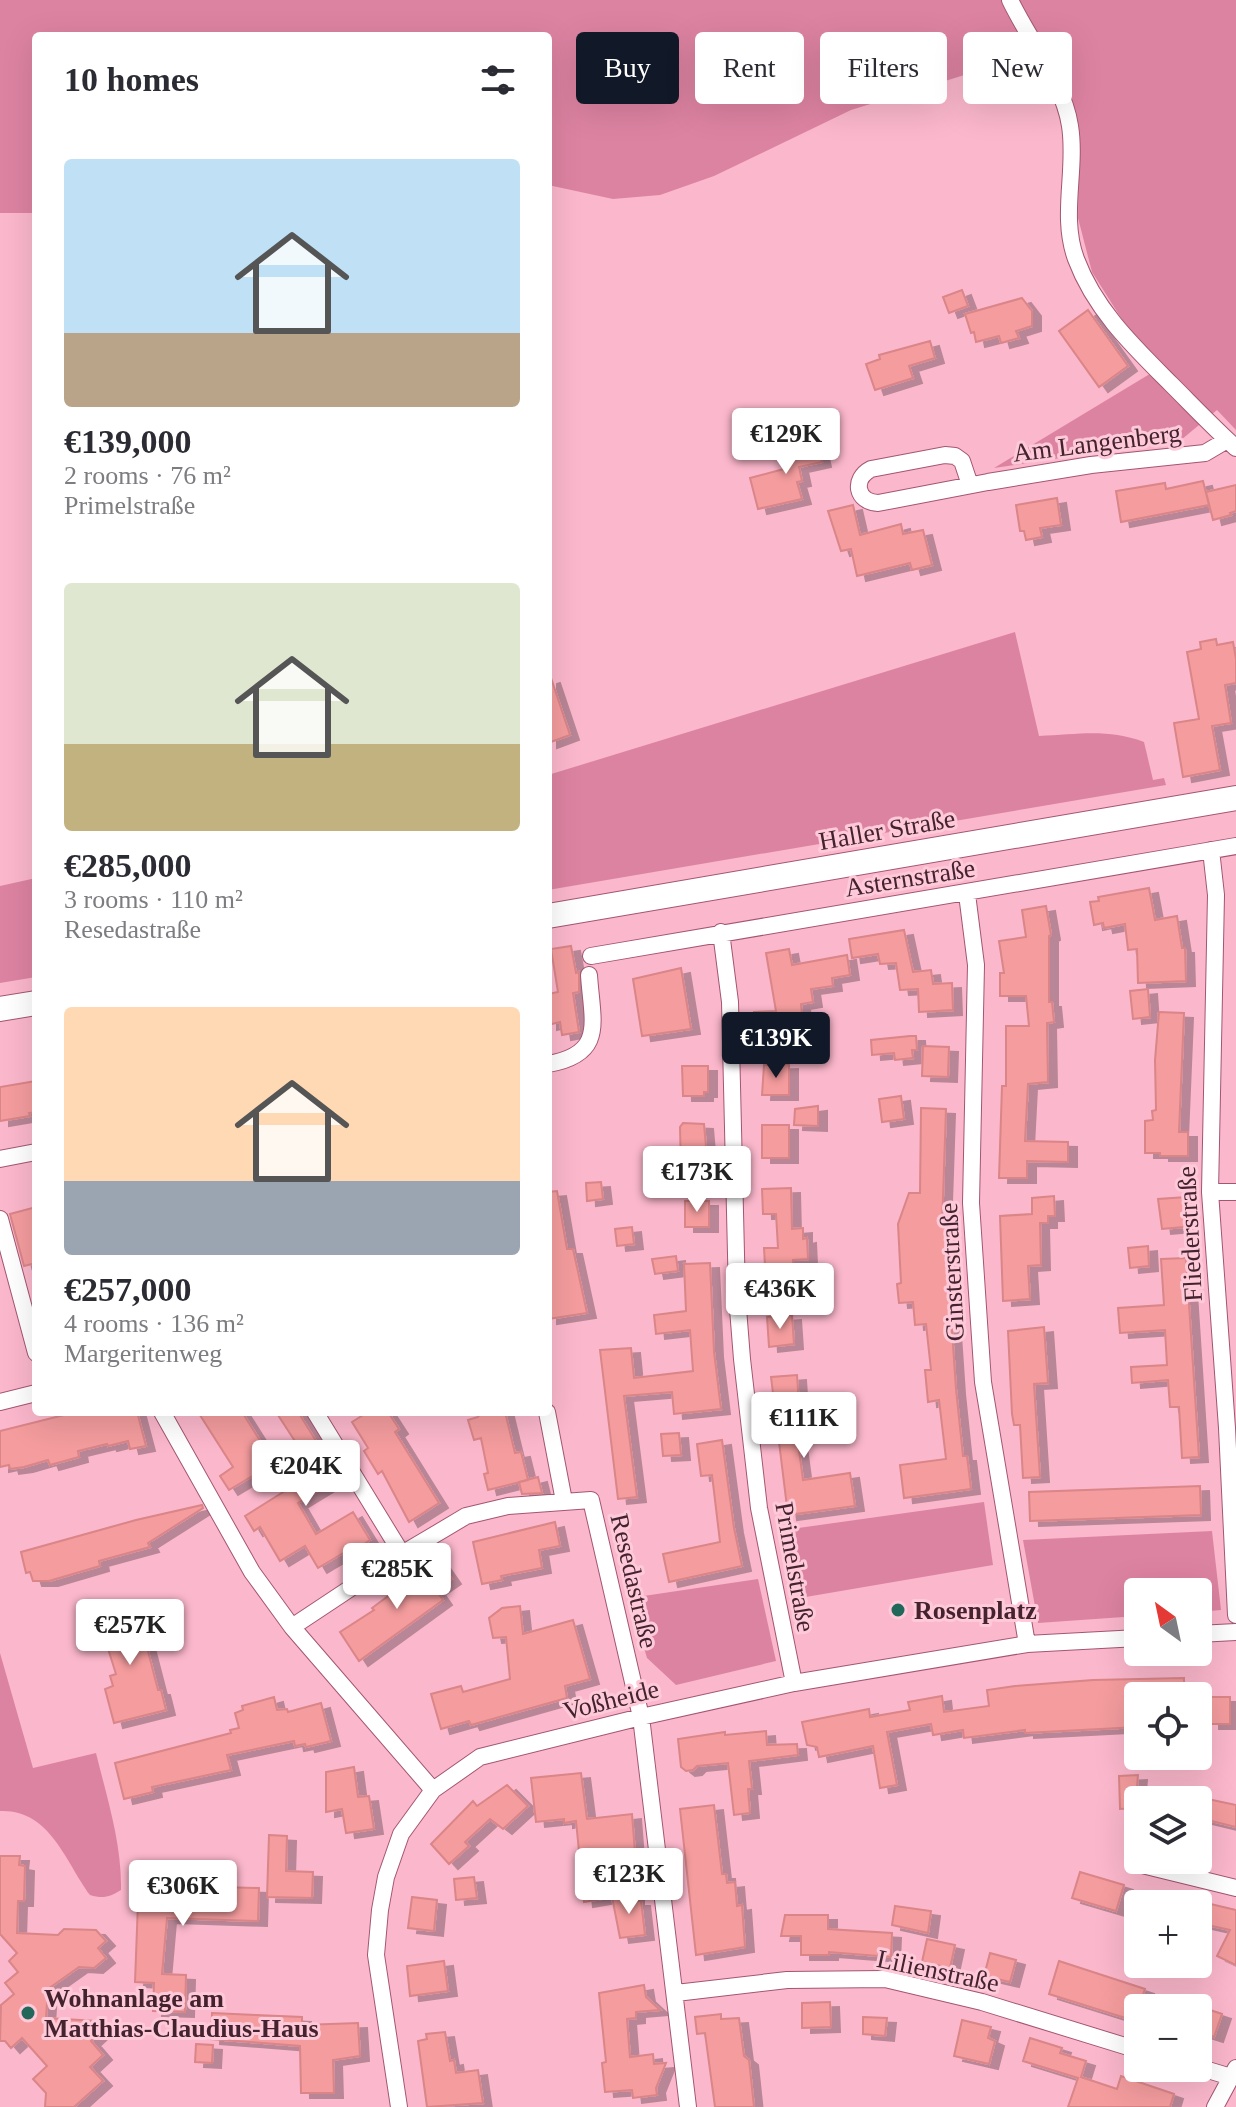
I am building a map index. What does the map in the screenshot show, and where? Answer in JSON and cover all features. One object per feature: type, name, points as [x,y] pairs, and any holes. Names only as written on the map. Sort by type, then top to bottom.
[{"type":"main road","name":"Haller Straße","points":[[552,915],[1236,798]]},
{"type":"main road","points":[[0,1009],[32,1004]]},
{"type":"street","name":"Am Langenberg","points":[[970,485],[962,461],[945,455],[871,469],[863,473],[858,490],[869,503],[878,503],[1091,465],[1205,453],[1232,444],[1128,341],[1087,283],[1076,257],[1069,217],[1070,126],[1056,86],[1010,0]]},
{"type":"street","name":"Asternstraße","points":[[591,956],[1236,846]]},
{"type":"street","name":"Fliederstraße","points":[[1211,850],[1216,895],[1210,1192],[1227,1428],[1236,1615]]},
{"type":"street","name":"Ginsterstraße","points":[[967,894],[976,965],[971,1203],[983,1382],[1027,1644]]},
{"type":"street","name":"Primelstraße","points":[[721,932],[730,1002],[737,1296],[742,1359],[759,1508],[794,1683]]},
{"type":"street","points":[[552,1063],[581,1054],[590,1043],[589,975]]},
{"type":"street","points":[[0,1159],[32,1153]]},
{"type":"street","points":[[1210,1192],[1236,1192]]},
{"type":"street","points":[[0,1219],[32,1338]]},
{"type":"street","points":[[0,1402],[32,1394]]},
{"type":"street","points":[[164,1416],[252,1572],[292,1627],[433,1790]]},
{"type":"street","points":[[317,1416],[402,1554]]},
{"type":"street","points":[[548,1416],[564,1501]]},
{"type":"street","name":"Resedastraße","points":[[292,1627],[466,1516],[508,1506],[591,1500],[641,1717]]},
{"type":"street","points":[[1212,1633],[1236,1632]]},
{"type":"street","name":"Voßheide","points":[[399,2107],[376,1955],[386,1877],[401,1834],[433,1790],[480,1757],[794,1683],[1027,1644],[1124,1639]]},
{"type":"street","points":[[641,1717],[688,2107]]},
{"type":"street","points":[[1179,1874],[1236,1888]]},
{"type":"street","name":"Lilienstraße","points":[[676,1993],[787,1980],[885,1979],[982,2002],[1124,2046]]},
{"type":"street","points":[[1212,2069],[1234,2073],[1215,2107]]},
{"type":"shaded area","points":[[0,0],[1236,0],[1236,430],[1217,410],[1181,440],[994,468],[1163,366],[1133,337],[1092,272],[1078,218],[1079,126],[1069,104],[1072,104],[1072,32],[963,32],[963,76],[947,80],[947,32],[820,32],[820,104],[870,104],[851,110],[714,176],[660,195],[613,199],[552,186],[552,32],[32,32],[32,213],[0,213]]},
{"type":"shaded area","points":[[1015,632],[1039,736],[1104,734],[1144,742],[1153,780],[1164,778],[1166,785],[552,889],[552,774]]},
{"type":"shaded area","points":[[32,879],[32,978],[0,983],[0,886]]},
{"type":"shaded area","points":[[984,1502],[993,1565],[794,1599],[784,1530]]},
{"type":"shaded area","points":[[1212,1531],[1221,1610],[1212,1611],[1212,1578],[1124,1578],[1124,1617],[1038,1623],[1023,1540]]},
{"type":"shaded area","points":[[758,1579],[776,1661],[676,1685],[647,1658],[630,1598]]},
{"type":"shaded area","points":[[0,1653],[33,1768],[96,1753],[119,1856],[121,1890],[113,1894],[103,1897],[90,1895],[44,1828],[32,1818],[0,1811]]},
{"type":"building","points":[[962,290],[968,306],[949,313],[943,297]]},
{"type":"building","points":[[1022,298],[1032,311],[1032,326],[1016,331],[1019,338],[1001,343],[999,336],[976,342],[965,314]]},
{"type":"building","points":[[1088,310],[1128,366],[1099,387],[1059,331]]},
{"type":"building","points":[[930,341],[935,358],[909,366],[913,378],[875,390],[866,364],[880,359],[879,355]]},
{"type":"building","points":[[817,440],[822,462],[799,467],[802,481],[797,482],[802,499],[758,509],[750,478],[784,469],[779,448]]},
{"type":"building","points":[[1203,481],[1209,505],[1121,522],[1116,491],[1165,483],[1166,489]]},
{"type":"building","points":[[1236,485],[1236,511],[1213,520],[1206,492]]},
{"type":"building","points":[[1057,498],[1061,525],[1040,528],[1042,537],[1026,540],[1024,531],[1020,531],[1016,505]]},
{"type":"building","points":[[853,505],[860,535],[901,524],[903,534],[923,530],[932,565],[912,570],[910,563],[857,576],[851,549],[841,551],[828,511]]},
{"type":"building","points":[[1216,639],[1217,645],[1233,642],[1236,659],[1236,683],[1225,685],[1231,723],[1212,726],[1220,770],[1183,777],[1174,723],[1199,719],[1187,652],[1201,649],[1200,642]]},
{"type":"building","points":[[552,681],[570,735],[552,742]]},
{"type":"building","points":[[1149,888],[1155,920],[1177,916],[1182,948],[1185,948],[1186,981],[1138,983],[1137,949],[1128,950],[1125,924],[1104,928],[1103,923],[1094,925],[1090,902],[1099,901],[1098,897]]},
{"type":"building","points":[[1046,906],[1051,935],[1049,1002],[1052,1002],[1054,1022],[1047,1023],[1048,1082],[1028,1084],[1025,1141],[1068,1142],[1068,1162],[1027,1161],[1027,1178],[999,1178],[1002,1086],[1006,1086],[1006,1026],[1029,1026],[1026,996],[1000,996],[1000,973],[1004,973],[999,941],[1026,937],[1022,910]]},
{"type":"building","points":[[904,930],[913,972],[931,970],[933,984],[952,983],[953,1010],[919,1012],[918,989],[900,990],[896,963],[880,964],[878,954],[852,958],[849,939]]},
{"type":"building","points":[[571,946],[576,973],[579,972],[579,992],[573,993],[579,1032],[562,1035],[560,1022],[552,1024],[552,993],[558,992],[552,949]]},
{"type":"building","points":[[789,949],[792,965],[847,955],[850,975],[832,978],[833,986],[811,989],[813,1002],[801,1004],[802,1015],[784,1017],[785,1034],[755,1035],[754,1012],[776,1011],[766,953]]},
{"type":"building","points":[[681,968],[691,1029],[642,1036],[633,979]]},
{"type":"building","points":[[1148,989],[1150,1017],[1133,1019],[1130,991]]},
{"type":"building","points":[[1159,1012],[1184,1013],[1179,1132],[1188,1132],[1188,1156],[1145,1153],[1145,1121],[1153,1120],[1152,1111],[1156,1110],[1155,1060]]},
{"type":"building","points":[[916,1036],[917,1050],[912,1050],[913,1058],[895,1060],[894,1053],[872,1055],[871,1040]]},
{"type":"building","points":[[923,1046],[949,1047],[948,1077],[922,1076]]},
{"type":"building","points":[[789,1064],[789,1095],[762,1095],[764,1065]]},
{"type":"building","points":[[682,1066],[708,1066],[708,1092],[704,1092],[704,1096],[683,1096]]},
{"type":"building","points":[[32,1082],[30,1116],[0,1121],[0,1087]]},
{"type":"building","points":[[901,1096],[904,1119],[882,1122],[879,1099]]},
{"type":"building","points":[[818,1106],[818,1126],[794,1125],[795,1109]]},
{"type":"building","points":[[921,1108],[946,1109],[942,1227],[945,1227],[963,1456],[967,1456],[971,1489],[904,1498],[900,1465],[946,1459],[939,1400],[928,1402],[925,1370],[931,1370],[926,1324],[915,1325],[913,1302],[899,1303],[897,1284],[901,1283],[898,1224],[909,1193],[920,1193]]},
{"type":"building","points":[[683,1123],[704,1124],[708,1170],[681,1170],[680,1127]]},
{"type":"building","points":[[762,1125],[789,1125],[789,1158],[762,1158]]},
{"type":"building","points":[[601,1182],[603,1199],[587,1201],[586,1183]]},
{"type":"building","points":[[791,1188],[792,1229],[803,1228],[808,1259],[793,1260],[793,1271],[789,1275],[781,1275],[782,1283],[766,1284],[764,1248],[778,1248],[776,1214],[763,1214],[762,1189]]},
{"type":"building","points":[[557,1191],[567,1249],[573,1249],[587,1313],[552,1318],[552,1192]]},
{"type":"building","points":[[1054,1196],[1055,1216],[1048,1216],[1048,1223],[1040,1223],[1041,1265],[1028,1266],[1030,1299],[1003,1301],[1000,1216],[1032,1214],[1032,1198]]},
{"type":"building","points":[[1186,1197],[1184,1227],[1162,1229],[1158,1199]]},
{"type":"building","points":[[685,1201],[709,1201],[709,1227],[685,1227]]},
{"type":"building","points":[[32,1208],[32,1264],[24,1266],[10,1214]]},
{"type":"building","points":[[632,1227],[634,1244],[617,1246],[615,1229]]},
{"type":"building","points":[[1148,1246],[1149,1266],[1130,1268],[1128,1248]]},
{"type":"building","points":[[676,1256],[678,1271],[655,1274],[652,1259]]},
{"type":"building","points":[[1186,1258],[1199,1457],[1182,1458],[1179,1407],[1170,1407],[1168,1380],[1132,1383],[1131,1367],[1167,1365],[1165,1330],[1120,1333],[1118,1308],[1164,1305],[1161,1259]]},
{"type":"building","points":[[710,1263],[714,1352],[721,1409],[674,1414],[672,1392],[624,1396],[637,1497],[618,1499],[600,1350],[631,1348],[634,1378],[693,1371],[690,1330],[656,1334],[654,1315],[686,1311],[684,1264]]},
{"type":"building","points":[[792,1315],[794,1344],[769,1347],[767,1317]]},
{"type":"building","points":[[1044,1327],[1048,1383],[1034,1384],[1040,1477],[1023,1478],[1020,1425],[1014,1425],[1012,1414],[1008,1331]]},
{"type":"building","points":[[797,1375],[799,1405],[793,1406],[803,1480],[850,1473],[855,1506],[788,1515],[771,1377]]},
{"type":"building","points":[[60,1416],[138,1416],[146,1446],[130,1449],[128,1441],[107,1444],[78,1451],[79,1457],[50,1465],[48,1460],[10,1469],[9,1465],[0,1467],[0,1431]]},
{"type":"building","points":[[201,1416],[245,1416],[274,1463],[229,1490],[220,1476],[233,1467]]},
{"type":"building","points":[[279,1416],[300,1416],[339,1478],[298,1503],[316,1534],[353,1512],[370,1540],[318,1568],[305,1546],[280,1561],[260,1527],[254,1531],[245,1516],[315,1472]]},
{"type":"building","points":[[362,1416],[391,1416],[399,1429],[395,1432],[439,1503],[409,1522],[382,1471],[378,1474],[364,1451],[368,1448],[352,1422]]},
{"type":"building","points":[[506,1416],[515,1453],[521,1452],[528,1480],[488,1490],[481,1438],[474,1440],[468,1420]]},
{"type":"building","points":[[679,1433],[681,1455],[663,1456],[661,1434]]},
{"type":"building","points":[[722,1440],[742,1566],[669,1582],[663,1554],[720,1542],[712,1475],[701,1476],[697,1444]]},
{"type":"building","points":[[538,1477],[542,1493],[522,1494],[519,1482]]},
{"type":"building","points":[[1200,1486],[1201,1515],[1030,1521],[1029,1492]]},
{"type":"building","points":[[202,1505],[203,1508],[148,1543],[150,1547],[99,1561],[100,1566],[49,1581],[33,1581],[30,1572],[26,1573],[21,1552]]},
{"type":"building","points":[[555,1522],[560,1546],[539,1550],[542,1568],[501,1576],[502,1580],[482,1584],[473,1542]]},
{"type":"building","points":[[438,1559],[452,1579],[436,1590],[443,1600],[359,1661],[340,1632],[374,1610],[372,1608]]},
{"type":"building","points":[[139,1605],[146,1631],[143,1632],[166,1710],[114,1723],[105,1689],[113,1686],[110,1676],[116,1674],[98,1617]]},
{"type":"building","points":[[520,1606],[523,1634],[573,1620],[590,1679],[565,1686],[567,1698],[471,1725],[469,1721],[441,1729],[431,1694],[461,1686],[463,1692],[510,1679],[506,1637],[493,1638],[489,1618],[502,1608]]},
{"type":"building","points":[[1184,1678],[1184,1682],[1124,1682],[1124,1728],[1025,1733],[1025,1730],[964,1738],[963,1730],[933,1735],[931,1724],[887,1732],[897,1785],[880,1788],[873,1746],[819,1757],[817,1747],[807,1745],[802,1722],[869,1709],[870,1717],[910,1710],[908,1702],[942,1696],[944,1712],[989,1706],[987,1690],[1093,1680]]},
{"type":"building","points":[[274,1697],[277,1710],[287,1709],[288,1712],[321,1703],[331,1741],[306,1747],[305,1744],[295,1746],[294,1741],[227,1755],[231,1770],[152,1787],[153,1792],[124,1799],[115,1763],[231,1733],[230,1730],[239,1728],[235,1713],[243,1710],[242,1706]]},
{"type":"building","points":[[1212,1697],[1230,1697],[1230,1724],[1212,1724]]},
{"type":"building","points":[[766,1731],[767,1745],[797,1744],[798,1755],[749,1761],[752,1789],[748,1789],[750,1813],[734,1815],[728,1763],[697,1766],[686,1771],[681,1767],[678,1739],[725,1732],[725,1735]]},
{"type":"building","points":[[354,1767],[358,1797],[369,1796],[374,1829],[346,1833],[342,1809],[326,1812],[326,1772]]},
{"type":"building","points":[[581,1773],[587,1819],[632,1814],[635,1853],[611,1855],[611,1862],[597,1864],[602,1899],[584,1902],[576,1821],[536,1822],[531,1778]]},
{"type":"building","points":[[1138,1775],[1137,1786],[1124,1786],[1124,1809],[1120,1809],[1119,1776]]},
{"type":"building","points":[[507,1785],[528,1806],[503,1829],[490,1819],[465,1842],[469,1846],[449,1864],[431,1844],[473,1801],[477,1806]]},
{"type":"building","points":[[1212,1800],[1236,1805],[1236,1827],[1212,1821]]},
{"type":"building","points":[[714,1805],[722,1874],[726,1874],[727,1883],[735,1882],[737,1906],[742,1905],[745,1947],[696,1955],[680,1809]]},
{"type":"building","points":[[269,1835],[287,1836],[286,1871],[313,1872],[312,1898],[267,1897]]},
{"type":"building","name":"Wohnanlage am Matthias-Claudius-Haus","points":[[0,1856],[20,1856],[19,1865],[25,1866],[24,1901],[18,1901],[17,1933],[58,1935],[64,1929],[96,1930],[106,1941],[98,1948],[106,1958],[94,1968],[79,1967],[48,1989],[46,2018],[97,2021],[104,2029],[91,2041],[103,2055],[90,2067],[103,2081],[74,2107],[45,2107],[46,2093],[33,2079],[47,2066],[22,2038],[11,2048],[5,2041],[0,2041],[1,2005],[14,1994],[5,1983],[18,1972],[9,1961],[17,1953],[0,1934]]},
{"type":"building","points":[[1080,1872],[1124,1885],[1116,1911],[1072,1898]]},
{"type":"building","points":[[160,1876],[219,1878],[219,1887],[259,1888],[258,1921],[167,1918],[162,1974],[186,1975],[185,2012],[153,2011],[154,1983],[135,1982],[138,1902],[159,1902]]},
{"type":"building","points":[[474,1877],[477,1898],[456,1900],[454,1879]]},
{"type":"building","points":[[635,1895],[635,1901],[641,1901],[645,1935],[620,1938],[612,1897]]},
{"type":"building","points":[[412,1897],[437,1900],[434,1931],[408,1928]]},
{"type":"building","points":[[1212,1904],[1236,1910],[1236,1965],[1217,1956],[1230,1930],[1212,1926]]},
{"type":"building","points":[[895,1906],[931,1911],[928,1933],[892,1925]]},
{"type":"building","points":[[785,1915],[828,1915],[828,1929],[892,1933],[891,1957],[829,1952],[829,1955],[801,1955],[801,1936],[781,1936]]},
{"type":"building","points":[[927,1939],[955,1945],[950,1968],[922,1962]]},
{"type":"building","points":[[990,1953],[1016,1960],[1010,1982],[984,1976]]},
{"type":"building","points":[[444,1961],[448,1991],[410,1996],[407,1966]]},
{"type":"building","points":[[1059,1961],[1145,1989],[1143,1994],[1124,1994],[1124,2018],[1049,1994]]},
{"type":"building","points":[[644,1985],[646,1997],[660,2010],[636,2012],[636,2018],[627,2019],[630,2057],[653,2054],[654,2064],[666,2063],[656,2088],[657,2095],[633,2098],[632,2090],[605,2092],[602,2063],[606,2062],[599,1993]]},
{"type":"building","points":[[830,2002],[831,2027],[802,2028],[802,2003]]},
{"type":"building","points":[[1212,2011],[1222,2014],[1212,2036]]},
{"type":"building","points":[[212,2013],[302,2017],[302,2025],[358,2023],[360,2056],[333,2060],[334,2093],[301,2093],[300,2046],[211,2039]]},
{"type":"building","points":[[721,2014],[721,2019],[739,2018],[744,2056],[749,2060],[754,2107],[715,2107],[705,2033],[697,2034],[695,2017]]},
{"type":"building","points":[[863,2017],[887,2018],[885,2036],[863,2034]]},
{"type":"building","points":[[962,2020],[991,2027],[988,2038],[995,2041],[989,2064],[954,2056]]},
{"type":"building","points":[[445,2032],[450,2061],[454,2060],[456,2073],[478,2070],[483,2103],[427,2107],[418,2041],[427,2039],[426,2034]]},
{"type":"building","points":[[1030,2038],[1062,2048],[1060,2053],[1086,2061],[1081,2077],[1117,2089],[1121,2076],[1124,2082],[1139,2082],[1174,2094],[1170,2107],[1068,2107],[1078,2078],[1023,2061]]},
{"type":"building","points":[[196,2044],[213,2045],[212,2063],[195,2062]]},
{"type":"place","name":"Rosenplatz","points":[[898,1610]]},
{"type":"place","name":"Wohnanlage am Matthias-Claudius-Haus","points":[[28,2013]]}]
